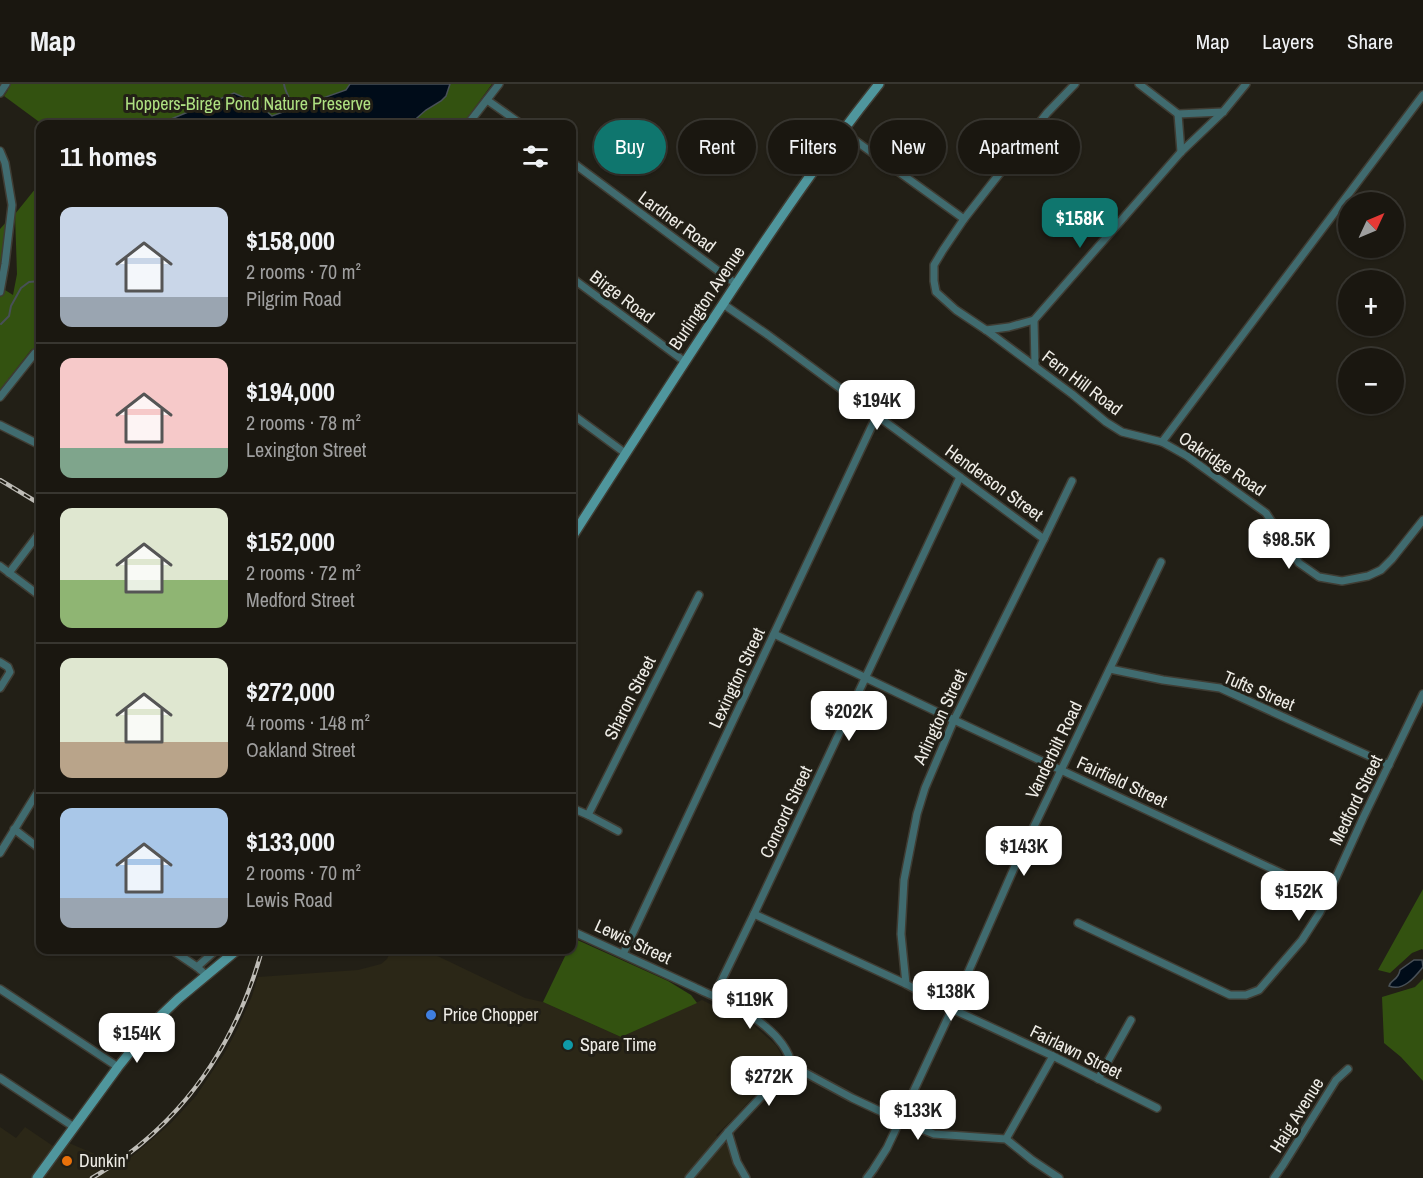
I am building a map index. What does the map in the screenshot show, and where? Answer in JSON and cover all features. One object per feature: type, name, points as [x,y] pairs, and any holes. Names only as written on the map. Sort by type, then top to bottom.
[{"type":"main road","name":"Burlington Avenue","points":[[851,120],[879,84]]},
{"type":"main road","name":"Burlington Avenue","points":[[576,531],[684,361],[812,174]]},
{"type":"main road","points":[[37,1178],[154,1021],[232,954]]},
{"type":"street","points":[[0,93],[6,84]]},
{"type":"street","points":[[471,120],[499,84]]},
{"type":"street","name":"Fern Hill Road","points":[[1075,84],[1047,113],[964,219],[934,265],[936,292],[956,310],[1035,366],[1106,422],[1122,432],[1162,442]]},
{"type":"street","points":[[1139,84],[1178,114],[1223,112]]},
{"type":"street","points":[[986,330],[1034,320],[1181,152],[1223,112],[1246,84]]},
{"type":"street","points":[[1162,442],[1423,95]]},
{"type":"street","points":[[487,100],[515,120]]},
{"type":"street","points":[[1178,114],[1181,152]]},
{"type":"street","points":[[858,143],[964,219]]},
{"type":"street","points":[[0,151],[5,163],[12,205],[0,292]]},
{"type":"street","name":"Lardner Road","points":[[576,165],[736,284]]},
{"type":"street","name":"Birge Road","points":[[576,281],[684,361]]},
{"type":"street","name":"Henderson Street","points":[[723,304],[1044,539]]},
{"type":"street","points":[[1034,320],[1035,366]]},
{"type":"street","points":[[0,397],[36,353]]},
{"type":"street","name":"Lexington Street","points":[[623,954],[877,416]]},
{"type":"street","points":[[576,417],[625,453]]},
{"type":"street","points":[[0,425],[36,443]]},
{"type":"street","name":"Oakridge Road","points":[[1162,442],[1187,456],[1266,513],[1299,563],[1319,577],[1342,580],[1368,576],[1381,570],[1423,520]]},
{"type":"street","name":"Concord Street","points":[[714,996],[960,477]]},
{"type":"street","name":"Arlington Street","points":[[906,984],[901,934],[906,869],[917,814],[925,788],[954,720],[1072,481]]},
{"type":"street","points":[[9,573],[36,537]]},
{"type":"street","name":"Vanderbilt Road","points":[[867,1178],[887,1148],[1015,866],[1161,562]]},
{"type":"street","points":[[0,566],[36,594]]},
{"type":"street","name":"Sharon Street","points":[[588,815],[699,595]]},
{"type":"street","name":"Fairfield Street","points":[[774,634],[1328,895]]},
{"type":"street","points":[[0,662],[8,667],[10,672],[0,688]]},
{"type":"street","name":"Tufts Street","points":[[1110,669],[1163,680],[1220,688],[1389,765]]},
{"type":"street","name":"Medford Street","points":[[1077,923],[1230,995],[1246,995],[1259,990],[1302,940],[1320,912],[1423,694]]},
{"type":"street","points":[[0,853],[36,794]]},
{"type":"street","points":[[576,810],[618,831]]},
{"type":"street","points":[[14,829],[36,846]]},
{"type":"street","name":"Fairlawn Street","points":[[754,914],[906,984],[952,1009],[1157,1108]]},
{"type":"street","name":"Lewis Street","points":[[576,933],[714,996],[755,1018],[782,1044],[790,1058],[791,1065]]},
{"type":"street","points":[[178,954],[206,975]]},
{"type":"street","points":[[197,967],[212,954]]},
{"type":"street","points":[[0,989],[118,1067]]},
{"type":"street","points":[[1098,1079],[1131,1020]]},
{"type":"street","points":[[1006,1139],[1053,1056]]},
{"type":"street","points":[[689,1178],[728,1132],[791,1065],[899,1120],[934,1134],[1006,1139],[1059,1178]]},
{"type":"street","name":"Haig Avenue","points":[[1274,1178],[1336,1080],[1348,1070]]},
{"type":"street","points":[[0,1078],[74,1127]]},
{"type":"street","points":[[728,1132],[737,1162],[746,1178]]},
{"type":"shaded area","points":[[389,954],[433,954],[525,998],[543,1002],[621,1037],[702,1000],[753,1025],[776,1045],[782,1062],[734,1118],[716,1135],[727,1145],[741,1178],[0,1178],[0,1127],[16,1138],[25,1127],[53,1146],[69,1143],[111,1161],[117,1168],[171,1123],[196,1096],[237,1030],[258,977],[358,970],[381,964]]},
{"type":"green space","name":"Hoppers-Birge Pond Nature Preserve","points":[[5,84],[492,84],[466,120],[37,120],[4,96],[8,90],[3,86]]},
{"type":"green space","points":[[36,188],[36,348],[31,350],[0,390],[0,229],[8,220],[5,290],[13,295],[17,274],[15,214]]},
{"type":"green space","points":[[1423,889],[1423,950],[1412,953],[1390,973],[1378,970]]},
{"type":"green space","points":[[576,939],[668,981],[691,995],[697,1003],[621,1037],[543,1002],[566,954],[576,954]]},
{"type":"green space","points":[[1423,979],[1423,1081],[1401,1057],[1384,1043],[1382,997],[1415,987]]},
{"type":"water","points":[[350,84],[450,84],[446,96],[415,120],[169,120],[234,93],[257,103],[272,116],[346,90]]},
{"type":"water","points":[[1414,960],[1422,960],[1423,967],[1416,975],[1404,985],[1389,986],[1400,970]]},
{"type":"waterway","points":[[284,84],[292,109]]},
{"type":"waterway","points":[[1,324],[9,316],[11,306],[21,288],[29,282],[36,281]]},
{"type":"railway","points":[[0,480],[36,502]]},
{"type":"railway","points":[[92,1178],[123,1158],[152,1134],[200,1081],[220,1051],[236,1019],[251,986],[261,954]]},
{"type":"place","name":"Price Chopper","points":[[431,1015]]},
{"type":"place","name":"Spare Time","points":[[568,1045]]},
{"type":"place","name":"Dunkin'","points":[[67,1161]]}]
